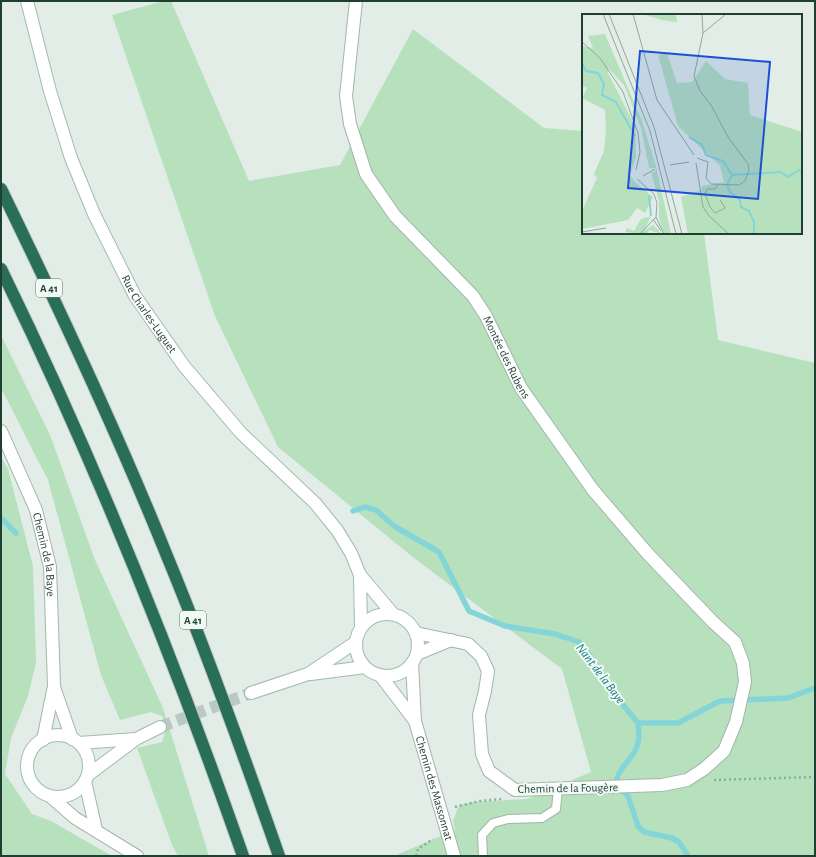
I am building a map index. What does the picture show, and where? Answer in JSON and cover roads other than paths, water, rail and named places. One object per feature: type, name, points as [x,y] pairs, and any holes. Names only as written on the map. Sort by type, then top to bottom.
[{"type":"highway","name":"A 41","points":[[1,189],[96,389],[162,542],[209,661],[279,856]]},
{"type":"highway","points":[[1,268],[63,400],[137,572],[177,673],[243,856]]},
{"type":"street","name":"Rue Charles-Luguet","points":[[27,1],[50,91],[71,158],[94,214],[135,296],[184,366],[241,433],[316,503],[337,530],[351,553],[360,574],[393,614]]},
{"type":"street","name":"Montée des Rubens","points":[[356,1],[346,96],[350,124],[366,174],[394,216],[473,296],[486,316],[521,388],[594,490],[648,554],[713,622],[735,642],[743,663],[745,682]]},
{"type":"street","name":"Chemin de la Baye","points":[[1,431],[36,510],[50,567],[54,686],[43,740]]},
{"type":"street","name":"Rue Charles-Luguet","points":[[360,574],[361,628]]},
{"type":"street","points":[[414,659],[418,640],[416,633],[409,623],[393,614],[377,616],[368,621],[361,628],[356,642],[358,655],[365,667],[380,675],[398,674],[414,659],[451,640]]},
{"type":"street","name":"Chemin de la Fougère","points":[[416,633],[468,644],[481,656],[488,671],[479,715],[479,735],[482,754],[489,771],[515,790],[595,789],[662,785],[687,780],[704,769],[724,751],[736,722],[745,682]]},
{"type":"street","points":[[308,674],[356,642]]},
{"type":"street","name":"Chemin des Massonnat","points":[[414,659],[415,721],[454,856]]},
{"type":"street","points":[[251,693],[308,674],[365,667]]},
{"type":"street","name":"Chemin des Massonnat","points":[[380,675],[415,721]]},
{"type":"street","name":"Chemin de la Baye","points":[[54,686],[75,741]]},
{"type":"street","points":[[51,797],[69,795],[77,790],[86,778],[136,738],[160,727]]},
{"type":"street","points":[[136,738],[75,741],[58,736],[43,740],[35,746],[29,754],[27,764],[28,774],[36,788],[51,797],[75,818],[137,856]]},
{"type":"street","points":[[75,741],[87,755],[89,765],[86,778],[96,830]]},
{"type":"lane","points":[[483,856],[482,835],[493,823],[508,819],[542,818],[556,809],[558,789]]},
{"type":"waterway","name":"Nant de la Baye","points":[[353,511],[365,507],[376,510],[394,526],[439,552],[469,611],[505,626],[555,634],[579,642],[590,656],[602,679],[638,723],[678,723],[720,701],[788,698],[815,688]]},
{"type":"waterway","name":"Nant de la Baye","points":[[1,518],[16,533]]},
{"type":"waterway","points":[[638,723],[639,737],[637,748],[618,775],[616,784],[628,796],[638,826],[644,832],[672,838],[679,842],[688,856]]},
{"type":"tunnel","points":[[160,727],[251,693]]}]
